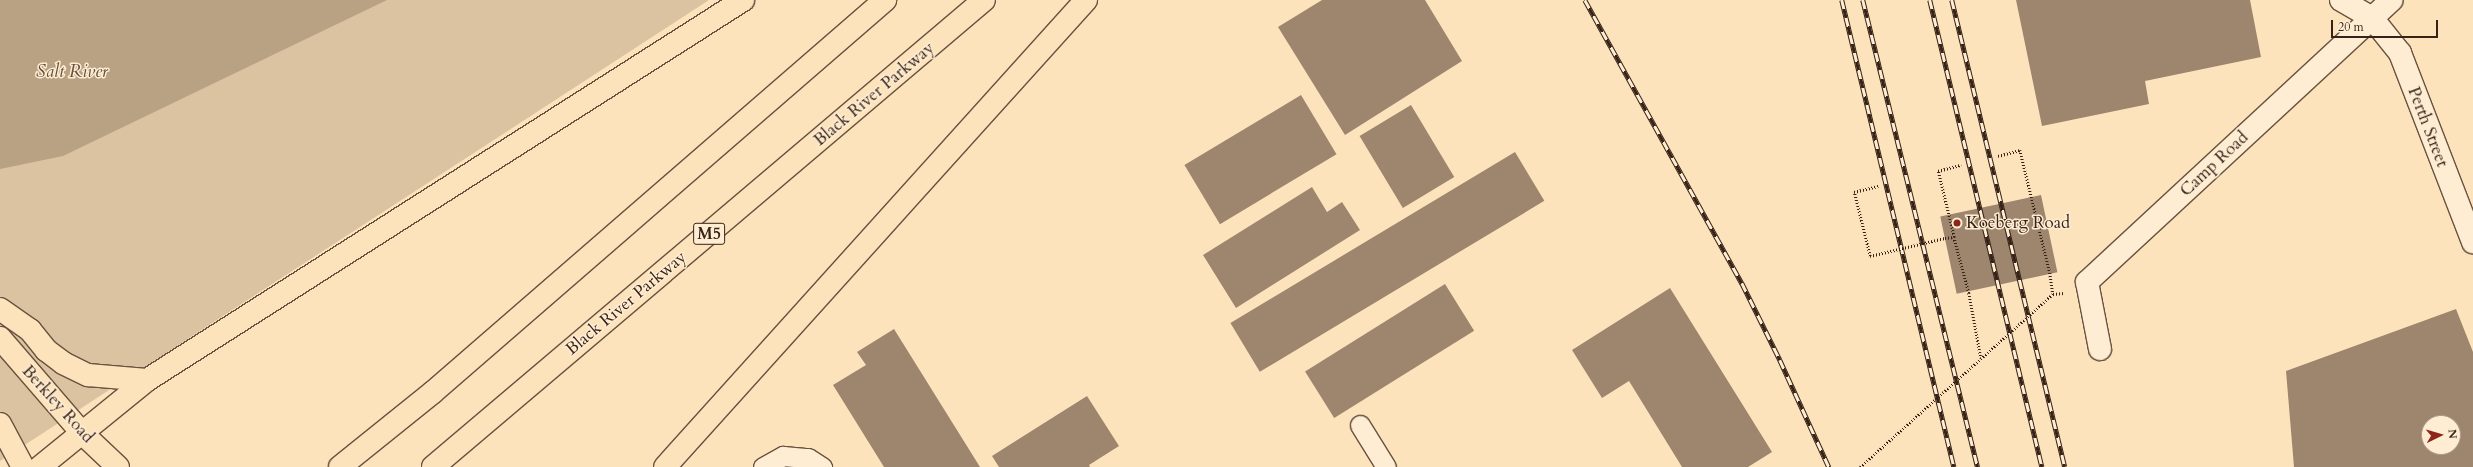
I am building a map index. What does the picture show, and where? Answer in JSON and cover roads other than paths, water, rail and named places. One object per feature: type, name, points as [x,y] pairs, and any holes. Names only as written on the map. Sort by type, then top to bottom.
[{"type":"main road","points":[[40,467],[83,434],[147,380],[743,0]]},
{"type":"main road","points":[[340,467],[432,393],[885,0]]},
{"type":"main road","name":"Black River Parkway","points":[[433,467],[984,0]]},
{"type":"main road","points":[[664,467],[1086,0]]},
{"type":"main road","points":[[0,309],[30,330],[46,350],[63,363],[88,375],[147,380]]},
{"type":"main road","name":"Berkley Road","points":[[0,338],[83,434],[118,467]]},
{"type":"main road","points":[[0,424],[23,467]]},
{"type":"street","points":[[2341,0],[2372,18]]},
{"type":"street","name":"Camp Road","points":[[2100,349],[2087,282],[2392,0]]},
{"type":"street","name":"Perth Street","points":[[2372,18],[2400,53],[2473,242]]},
{"type":"lane","points":[[1360,425],[1386,467]]},
{"type":"lane","points":[[763,467],[783,456],[808,458],[822,467]]},
{"type":"water","name":"Salt River","points":[[0,0],[387,0],[63,156],[0,169]]},
{"type":"railway","points":[[1585,0],[1742,283],[1780,360],[1829,467]]},
{"type":"railway","points":[[1842,0],[1954,467]]},
{"type":"railway","points":[[1863,0],[1978,467]]},
{"type":"railway","points":[[1930,0],[2042,467]]},
{"type":"railway","points":[[1952,0],[2065,467]]},
{"type":"place","name":"Koeberg Road","points":[[1957,223]]}]
